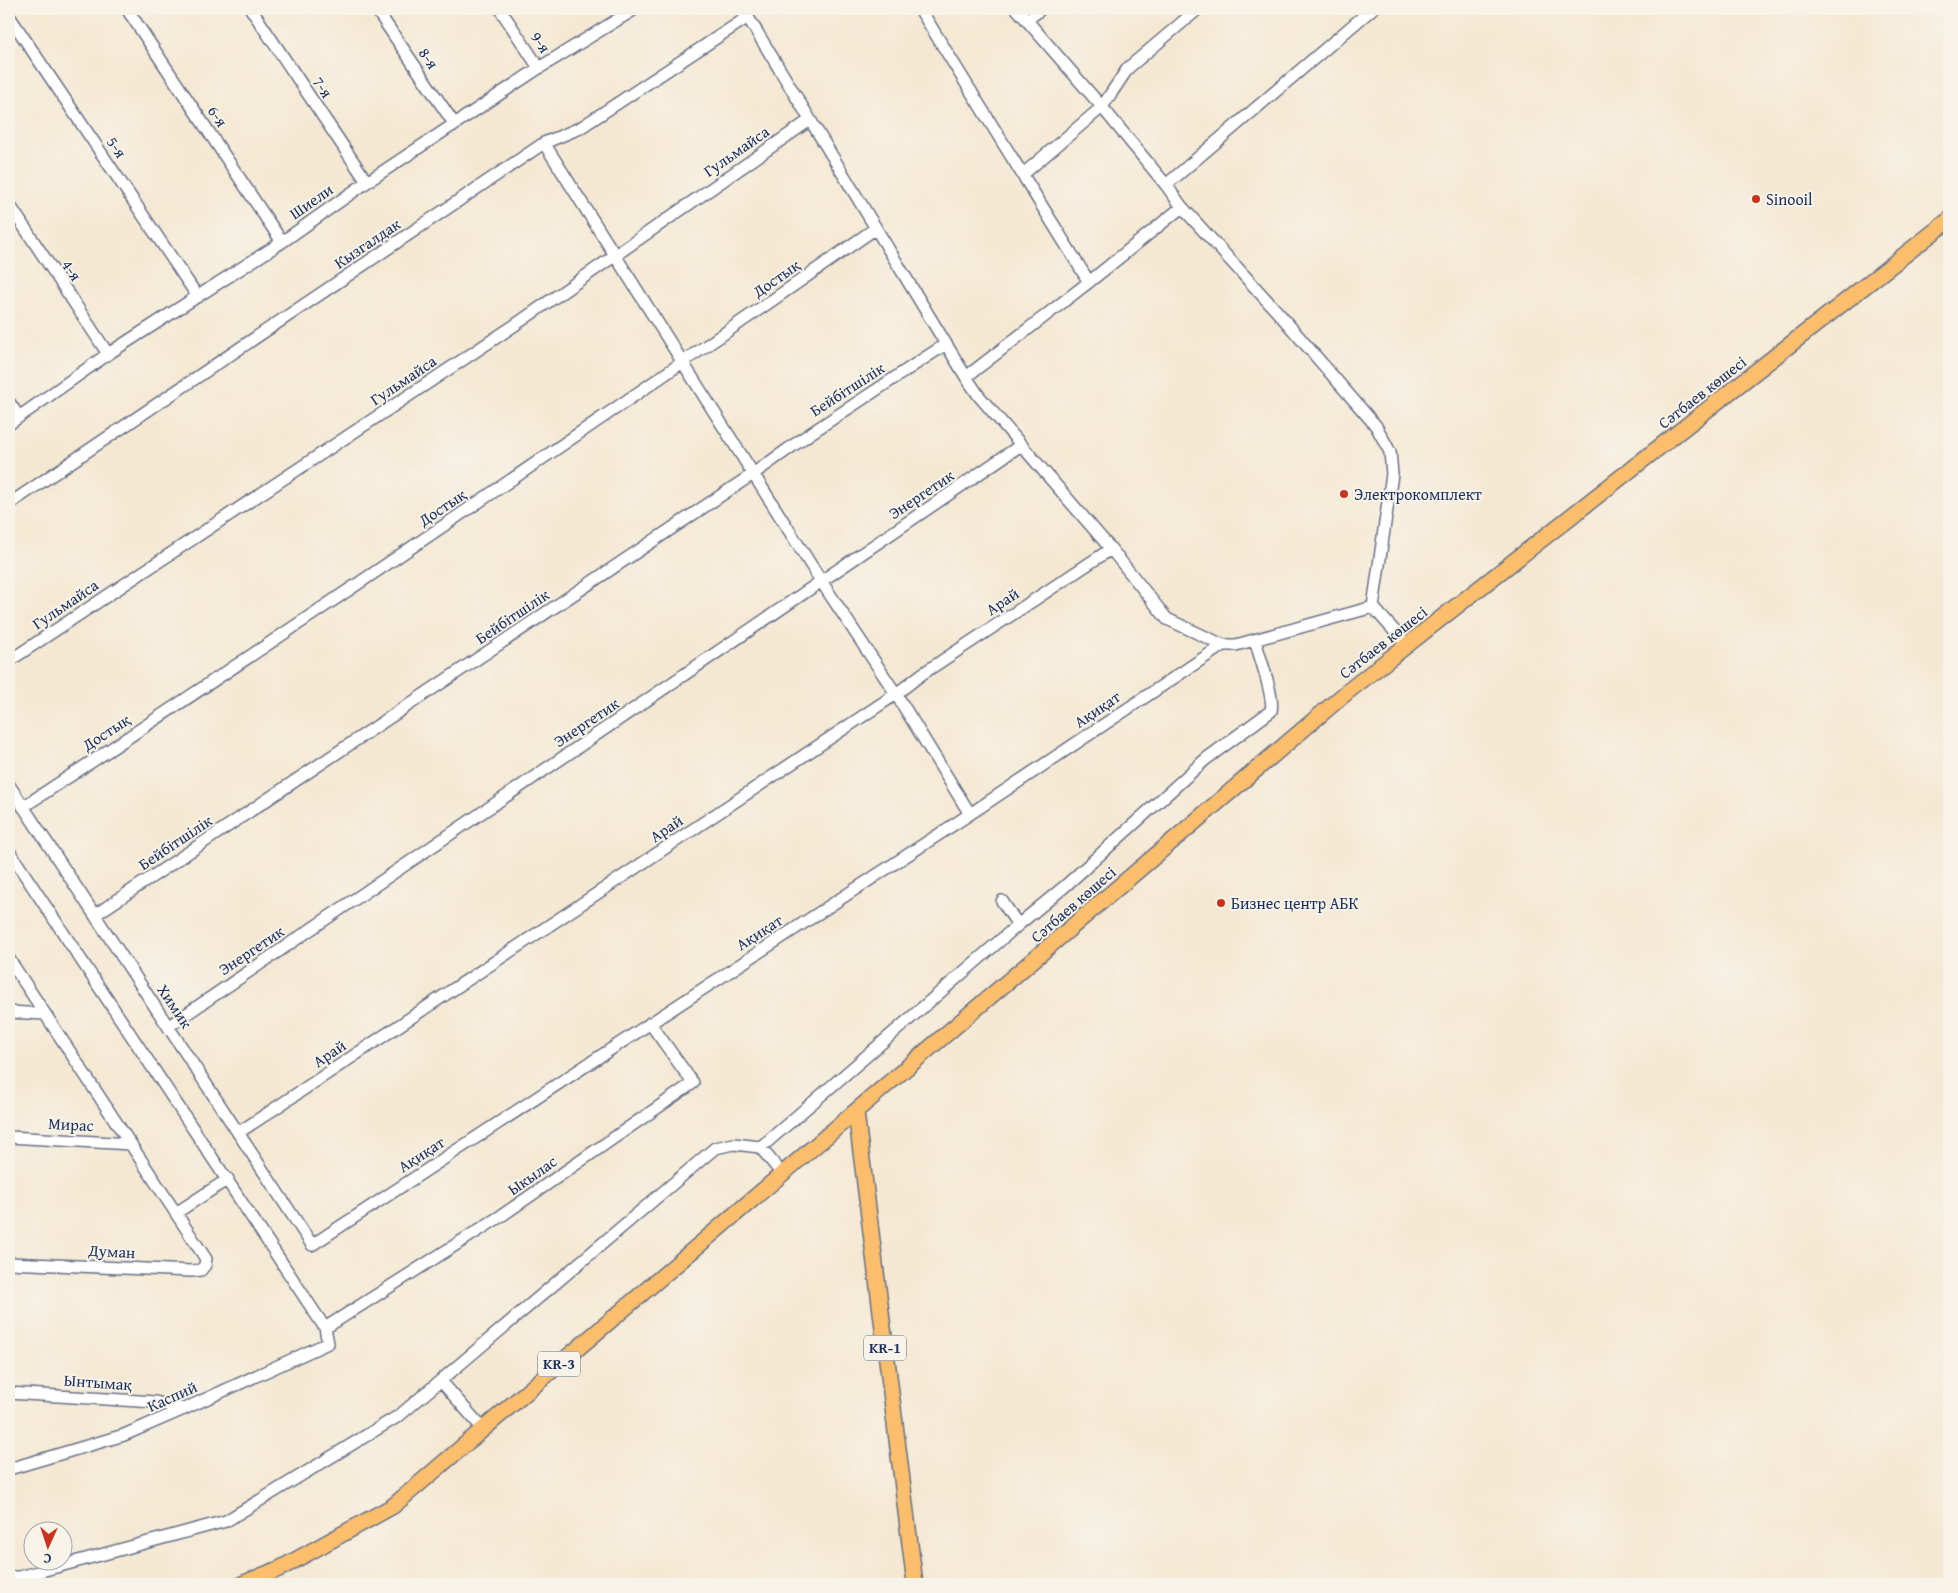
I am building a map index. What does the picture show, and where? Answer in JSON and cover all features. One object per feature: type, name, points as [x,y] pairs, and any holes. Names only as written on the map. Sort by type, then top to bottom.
[{"type":"main road","name":"Сәтбаев көшесі","points":[[856,1112],[1347,692],[1949,220]]},
{"type":"main road","name":"KR-3","points":[[242,1584],[281,1568],[393,1506],[856,1112]]},
{"type":"main road","name":"KR-1","points":[[856,1112],[915,1584]]},
{"type":"street","name":"6-я","points":[[127,9],[282,242]]},
{"type":"street","name":"7-я","points":[[251,9],[367,182]]},
{"type":"street","name":"8-я","points":[[376,9],[455,125]]},
{"type":"street","name":"9-я","points":[[500,9],[539,68]]},
{"type":"street","points":[[920,9],[1089,282]]},
{"type":"street","points":[[1017,9],[1102,107],[1182,207],[1281,316],[1376,426],[1390,452],[1392,474],[1373,607],[1407,645]]},
{"type":"street","points":[[1026,20],[1041,9]]},
{"type":"street","points":[[1022,175],[1102,107],[1128,68],[1198,9]]},
{"type":"street","points":[[1166,185],[1372,9]]},
{"type":"street","name":"Шиели","points":[[9,424],[108,354],[282,242],[367,182],[629,10]]},
{"type":"street","points":[[745,13],[966,377],[1021,445],[1111,548],[1167,619],[1223,645],[1236,645],[1373,607]]},
{"type":"street","name":"Кызгалдак","points":[[9,504],[544,143],[580,128],[745,13]]},
{"type":"street","name":"5-я","points":[[9,16],[198,297]]},
{"type":"street","name":"Гульмайса","points":[[9,661],[515,325],[810,120]]},
{"type":"street","points":[[544,143],[821,582],[896,694],[970,814]]},
{"type":"street","name":"4-я","points":[[9,204],[108,354]]},
{"type":"street","points":[[966,377],[1182,207]]},
{"type":"street","name":"Достық","points":[[23,807],[240,664],[682,363],[876,228]]},
{"type":"street","name":"Бейбітшілік","points":[[95,916],[946,344]]},
{"type":"street","points":[[9,402],[19,417]]},
{"type":"street","name":"Энергетик","points":[[169,1026],[1021,445]]},
{"type":"street","name":"Арай","points":[[238,1133],[896,694],[922,674],[1111,548]]},
{"type":"street","points":[[760,1147],[1064,887],[1206,760],[1271,711],[1271,695],[1255,640]]},
{"type":"street","name":"Ақиқат","points":[[312,1245],[970,814],[1223,645]]},
{"type":"street","name":"Химик","points":[[9,786],[312,1245]]},
{"type":"street","points":[[9,851],[326,1328]]},
{"type":"street","points":[[1002,901],[1018,925]]},
{"type":"street","points":[[9,959],[176,1213],[228,1179]]},
{"type":"street","points":[[9,1012],[45,1014]]},
{"type":"street","name":"Ыкылас","points":[[326,1328],[504,1214],[693,1083],[650,1023]]},
{"type":"street","name":"Мирас","points":[[9,1137],[131,1144]]},
{"type":"street","points":[[9,1577],[19,1577],[226,1521],[400,1415],[715,1148],[734,1144],[760,1147],[783,1174]]},
{"type":"street","name":"Думан","points":[[9,1263],[200,1270],[205,1265],[206,1258],[176,1213]]},
{"type":"street","name":"Каспий","points":[[9,1469],[124,1435],[184,1409],[328,1343],[326,1328]]},
{"type":"street","points":[[441,1381],[483,1429]]},
{"type":"street","name":"Ынтымақ","points":[[9,1393],[155,1402],[184,1409]]},
{"type":"place","name":"Sinooil","points":[[1756,199]]},
{"type":"place","name":"Электрокомплект","points":[[1344,494]]},
{"type":"place","name":"Бизнес центр АБК","points":[[1221,903]]}]
